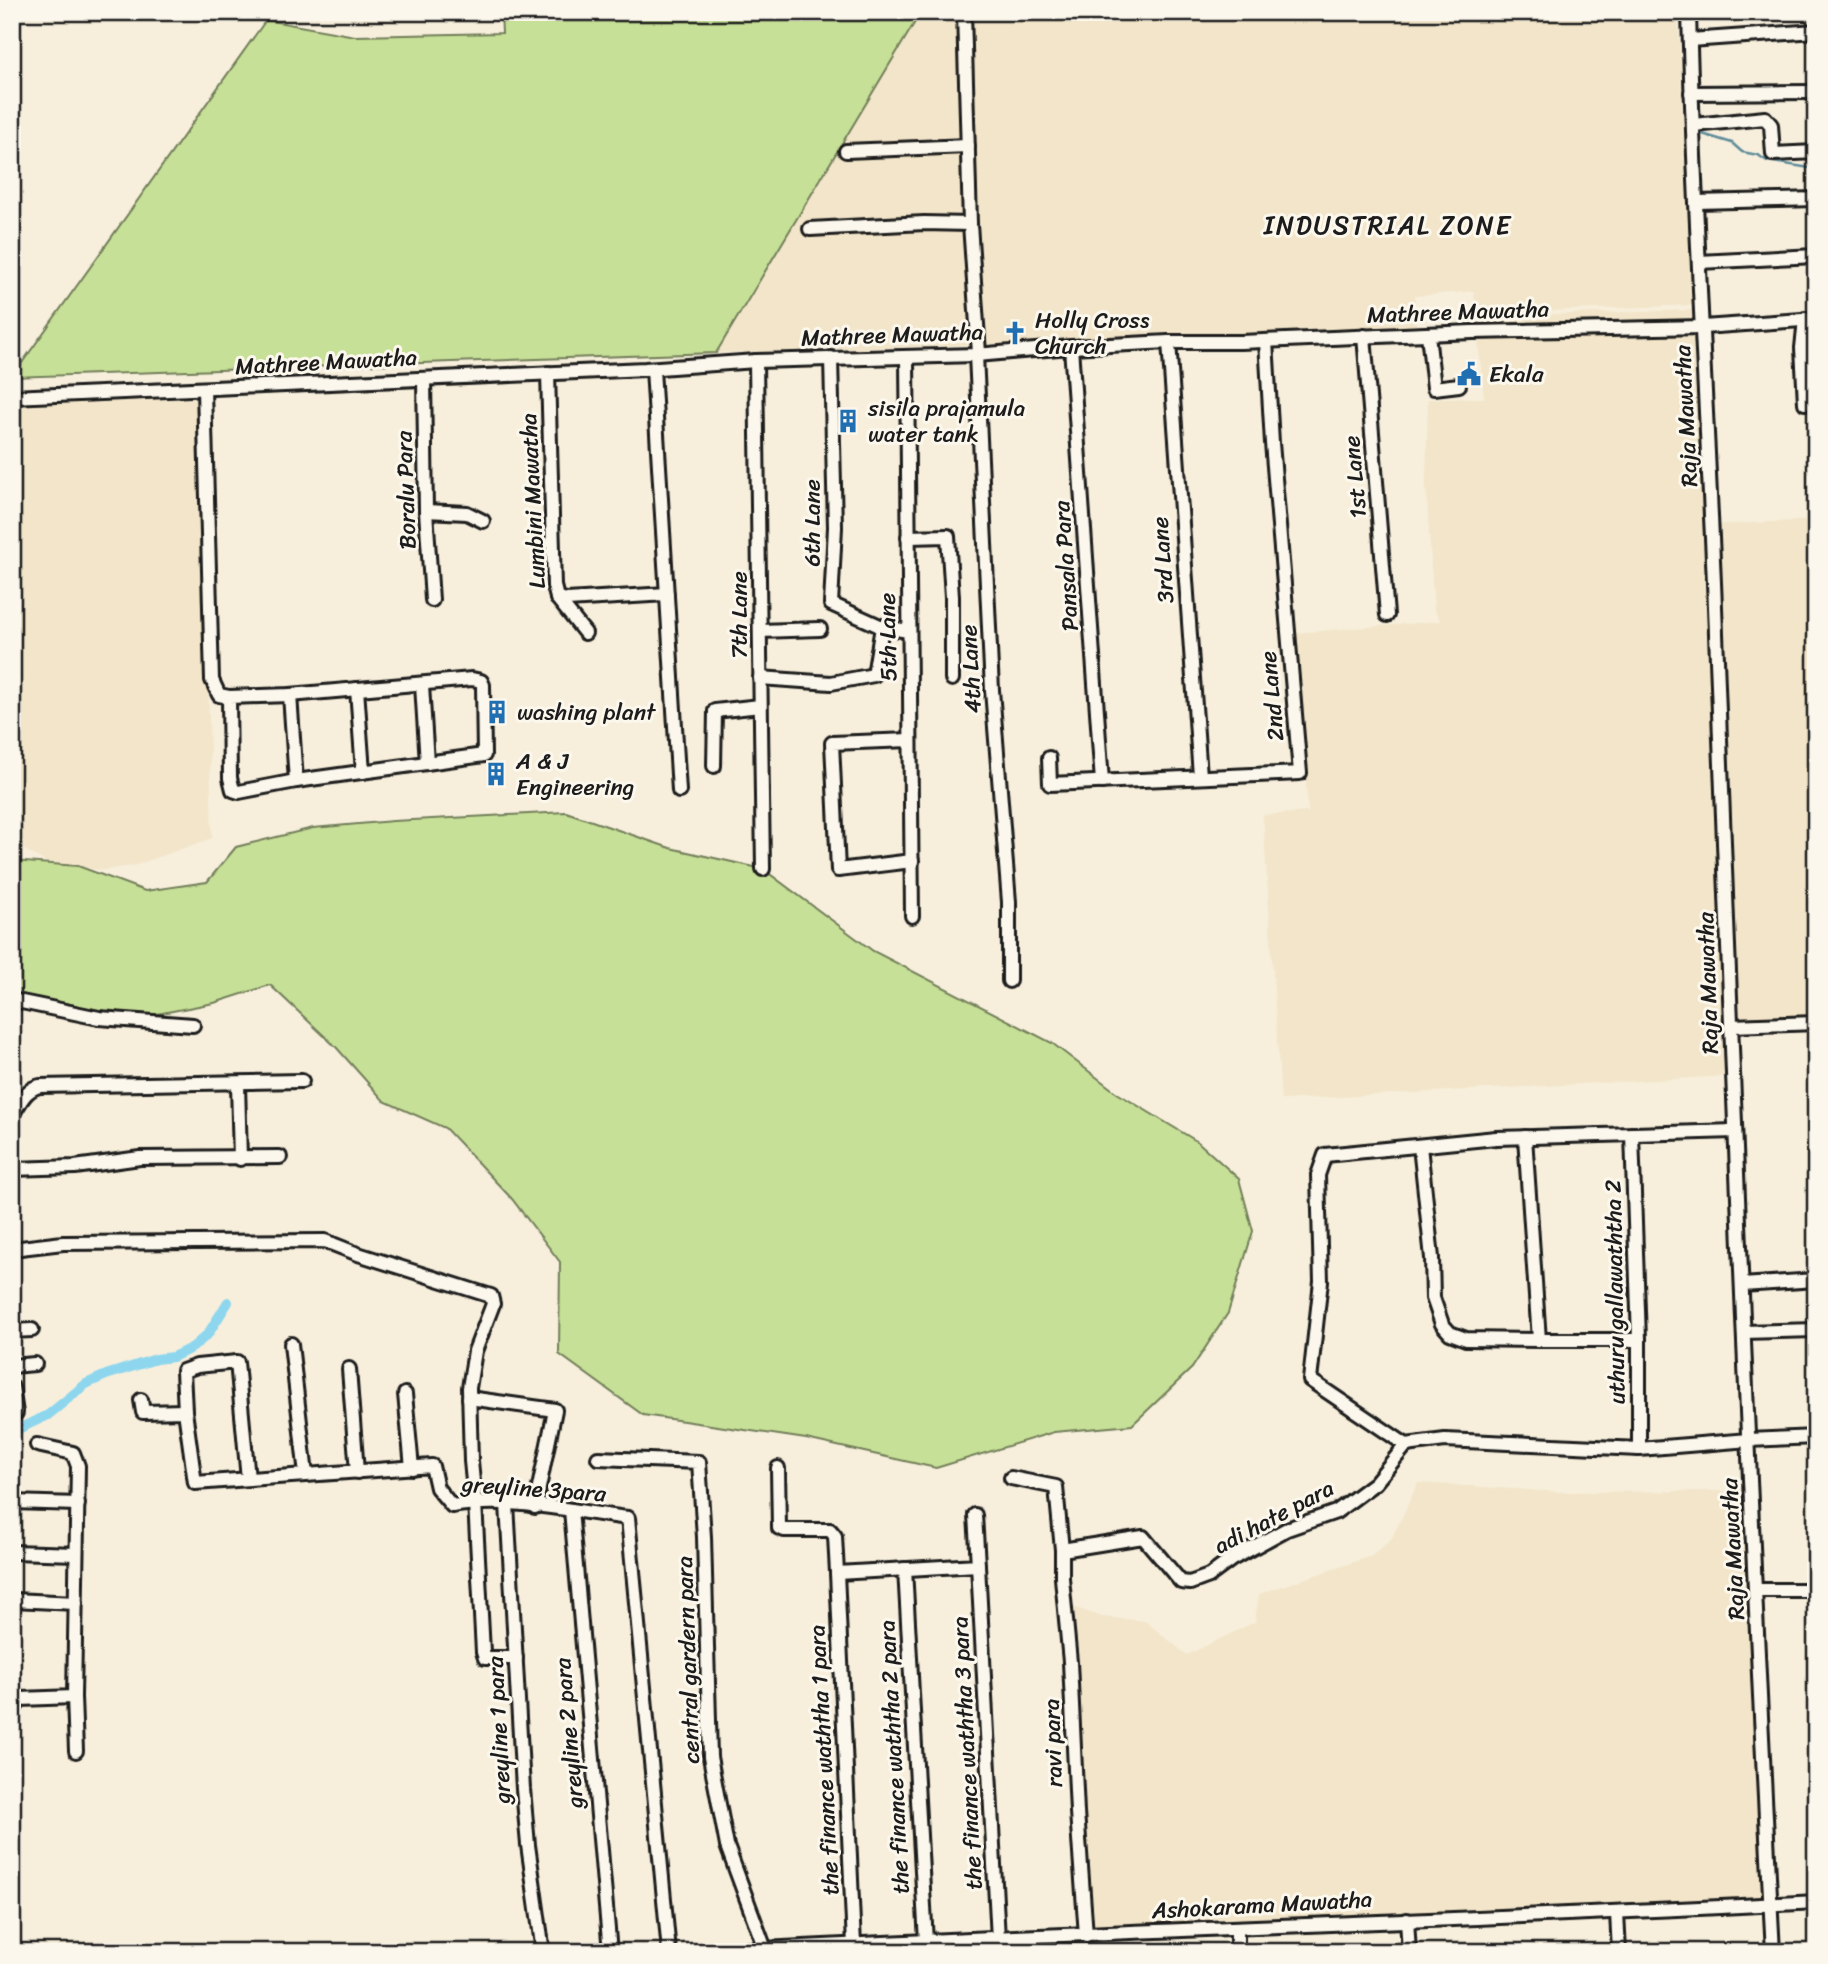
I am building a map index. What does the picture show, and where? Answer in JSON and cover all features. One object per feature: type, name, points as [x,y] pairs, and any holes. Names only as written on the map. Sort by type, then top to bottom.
[{"type":"street","name":"4th Lane","points":[[964,12],[970,224],[992,690],[1009,902],[1009,981]]},
{"type":"street","name":"Raja Mawatha","points":[[1689,12],[1735,1131],[1773,1952]]},
{"type":"street","points":[[1690,40],[1816,31]]},
{"type":"street","points":[[1691,93],[1816,92]]},
{"type":"street","points":[[1694,125],[1765,118],[1771,125],[1773,154],[1816,152]]},
{"type":"street","points":[[846,151],[968,146]]},
{"type":"street","points":[[1696,202],[1816,199]]},
{"type":"street","points":[[810,229],[924,223],[970,224]]},
{"type":"street","points":[[1699,262],[1816,256]]},
{"type":"street","points":[[1805,403],[1802,356],[1810,319]]},
{"type":"street","name":"Mathree Mawatha","points":[[12,397],[653,369],[756,361],[907,358],[1169,342],[1703,327],[1810,319]]},
{"type":"street","points":[[1428,334],[1434,388],[1459,385]]},
{"type":"street","name":"1st Lane","points":[[1364,336],[1387,615]]},
{"type":"street","name":"2nd Lane","points":[[1049,758],[1050,783],[1300,773],[1266,341]]},
{"type":"street","name":"3rd Lane","points":[[1169,342],[1200,776]]},
{"type":"street","name":"Pansala Para","points":[[1071,347],[1102,782]]},
{"type":"street","name":"6th Lane","points":[[831,358],[835,527],[831,604],[882,627],[909,631]]},
{"type":"street","name":"5th Lane","points":[[907,358],[912,916]]},
{"type":"street","name":"7th Lane","points":[[756,361],[763,869]]},
{"type":"street","points":[[653,369],[679,791]]},
{"type":"street","name":"Lumbini Mawatha","points":[[548,373],[554,586],[557,598],[567,600],[667,594]]},
{"type":"street","name":"Boralu Para","points":[[424,379],[426,511],[432,600]]},
{"type":"street","points":[[204,389],[212,680],[219,695],[290,695],[481,681],[485,751],[480,757],[296,781],[239,792],[233,790],[230,778],[229,697]]},
{"type":"street","points":[[426,511],[467,513],[483,521]]},
{"type":"street","points":[[908,537],[948,536],[952,597],[952,679]]},
{"type":"street","points":[[557,598],[585,634]]},
{"type":"street","points":[[760,678],[831,683],[874,675],[882,627]]},
{"type":"street","points":[[760,631],[820,629]]},
{"type":"street","points":[[422,685],[427,763]]},
{"type":"street","points":[[357,689],[363,772]]},
{"type":"street","points":[[290,695],[296,781]]},
{"type":"street","points":[[714,766],[715,711],[760,706]]},
{"type":"street","points":[[910,740],[832,743],[838,870],[912,861]]},
{"type":"street","points":[[12,1000],[99,1018],[193,1025]]},
{"type":"street","points":[[1731,1026],[1816,1023]]},
{"type":"street","points":[[12,1115],[27,1091],[40,1086],[302,1081]]},
{"type":"street","points":[[238,1084],[240,1159]]},
{"type":"street","points":[[1735,1131],[1496,1138],[1325,1155],[1318,1175],[1321,1280],[1310,1380],[1406,1445],[1445,1440],[1639,1449],[1816,1437]]},
{"type":"street","name":"uthuru gallawaththa 2","points":[[1632,1134],[1639,1340],[1639,1449]]},
{"type":"street","points":[[1525,1137],[1539,1340]]},
{"type":"street","points":[[1420,1146],[1432,1258],[1433,1298],[1442,1324],[1450,1333],[1466,1339],[1639,1340]]},
{"type":"street","points":[[12,1169],[75,1167],[141,1158],[280,1157]]},
{"type":"street","points":[[12,1249],[63,1243],[325,1241],[491,1296],[493,1304],[475,1351],[469,1398],[471,1461],[485,1658],[516,1658]]},
{"type":"street","points":[[1742,1285],[1816,1280]]},
{"type":"street","points":[[12,1331],[32,1330]]},
{"type":"street","points":[[1744,1332],[1816,1330]]},
{"type":"street","points":[[291,1344],[306,1475]]},
{"type":"street","points":[[248,1479],[237,1362],[197,1366],[183,1371],[185,1411],[195,1483],[412,1468],[405,1394]]},
{"type":"street","points":[[12,1366],[35,1364]]},
{"type":"street","points":[[349,1369],[357,1472]]},
{"type":"street","points":[[12,1387],[16,1413]]},
{"type":"street","points":[[469,1398],[555,1410],[535,1507]]},
{"type":"street","points":[[141,1400],[143,1412],[185,1411]]},
{"type":"street","points":[[37,1445],[73,1453],[78,1466],[74,1697],[76,1751]]},
{"type":"street","name":"adi hate para","points":[[1062,1550],[1143,1536],[1181,1583],[1190,1583],[1209,1576],[1232,1559],[1287,1529],[1336,1512],[1375,1483],[1406,1445]]},
{"type":"street","name":"central gardern para","points":[[598,1458],[699,1462],[704,1537],[710,1757],[727,1846],[765,1949]]},
{"type":"street","name":"greyline 3para","points":[[412,1468],[432,1466],[437,1488],[452,1506],[475,1502],[507,1504],[628,1518],[669,1952]]},
{"type":"street","name":"the finance waththa 1 para","points":[[778,1468],[779,1528],[830,1531],[835,1536],[854,1945]]},
{"type":"street","points":[[1012,1478],[1056,1487],[1062,1550]]},
{"type":"street","points":[[12,1502],[78,1504]]},
{"type":"street","name":"greyline 1 para","points":[[507,1504],[528,1845],[543,1952]]},
{"type":"street","name":"greyline 2 para","points":[[571,1510],[610,1952]]},
{"type":"street","name":"the finance waththa 3 para","points":[[975,1515],[998,1938]]},
{"type":"street","name":"ravi para","points":[[1062,1550],[1086,1935]]},
{"type":"street","points":[[12,1552],[76,1554]]},
{"type":"street","points":[[837,1573],[978,1564]]},
{"type":"street","name":"the finance waththa 2 para","points":[[905,1569],[926,1942]]},
{"type":"street","points":[[1756,1590],[1816,1590]]},
{"type":"street","points":[[13,1600],[76,1602]]},
{"type":"street","points":[[12,1721],[20,1699],[74,1697]]},
{"type":"street","name":"Ashokarama Mawatha","points":[[710,1952],[1816,1902]]},
{"type":"street","points":[[1617,1913],[1619,1952]]},
{"type":"street","points":[[1407,1920],[1409,1952]]},
{"type":"street","points":[[1237,1928],[1237,1952]]},
{"type":"shaded area","points":[[921,12],[1678,12],[1691,305],[1476,314],[1474,291],[1415,296],[1416,331],[716,353]]},
{"type":"shaded area","name":"Ekala","points":[[1692,310],[1692,322],[1483,327],[1480,317]]},
{"type":"shaded area","points":[[1693,330],[1719,788],[1728,1076],[1281,1100],[1263,815],[1308,812],[1296,633],[1441,621],[1434,610],[1426,484],[1428,399],[1484,398],[1478,340]]},
{"type":"shaded area","points":[[201,398],[212,838],[133,866],[102,870],[46,862],[12,843],[12,406]]},
{"type":"shaded area","points":[[1816,520],[1816,1018],[1740,1022],[1714,525]]},
{"type":"shaded area","points":[[1418,1483],[1560,1492],[1742,1491],[1768,1900],[1397,1913],[1085,1930],[1073,1607],[1102,1617],[1145,1621],[1187,1655],[1255,1622],[1259,1594],[1372,1556],[1391,1540]]},
{"type":"green space","points":[[501,12],[921,12],[716,353],[12,377],[266,20],[355,36],[502,33]]},
{"type":"green space","points":[[566,812],[670,848],[763,869],[873,951],[1052,1043],[1117,1093],[1198,1142],[1239,1179],[1253,1231],[1228,1313],[1192,1368],[1132,1425],[1054,1432],[936,1468],[806,1439],[643,1415],[559,1354],[560,1262],[512,1199],[445,1128],[384,1101],[336,1047],[270,985],[214,1003],[126,1020],[12,1000],[12,861],[78,866],[145,891],[207,882],[236,847],[313,828]]},
{"type":"waterway","points":[[1699,133],[1732,143],[1742,152],[1758,155],[1767,161],[1816,169]]},
{"type":"waterway","points":[[12,1432],[48,1415],[86,1384],[156,1359],[173,1357],[193,1347],[208,1334],[228,1302]]},
{"type":"place","name":"Holly Cross Church","points":[[1015,333]]},
{"type":"place","name":"Ekala","points":[[1469,374]]},
{"type":"place","name":"sisila prajamula water tank","points":[[848,421]]},
{"type":"place","name":"washing plant","points":[[497,712]]},
{"type":"place","name":"A & J Engineering","points":[[496,774]]},
{"type":"district","name":"INDUSTRIAL ZONE","points":[[1388,225]]}]
